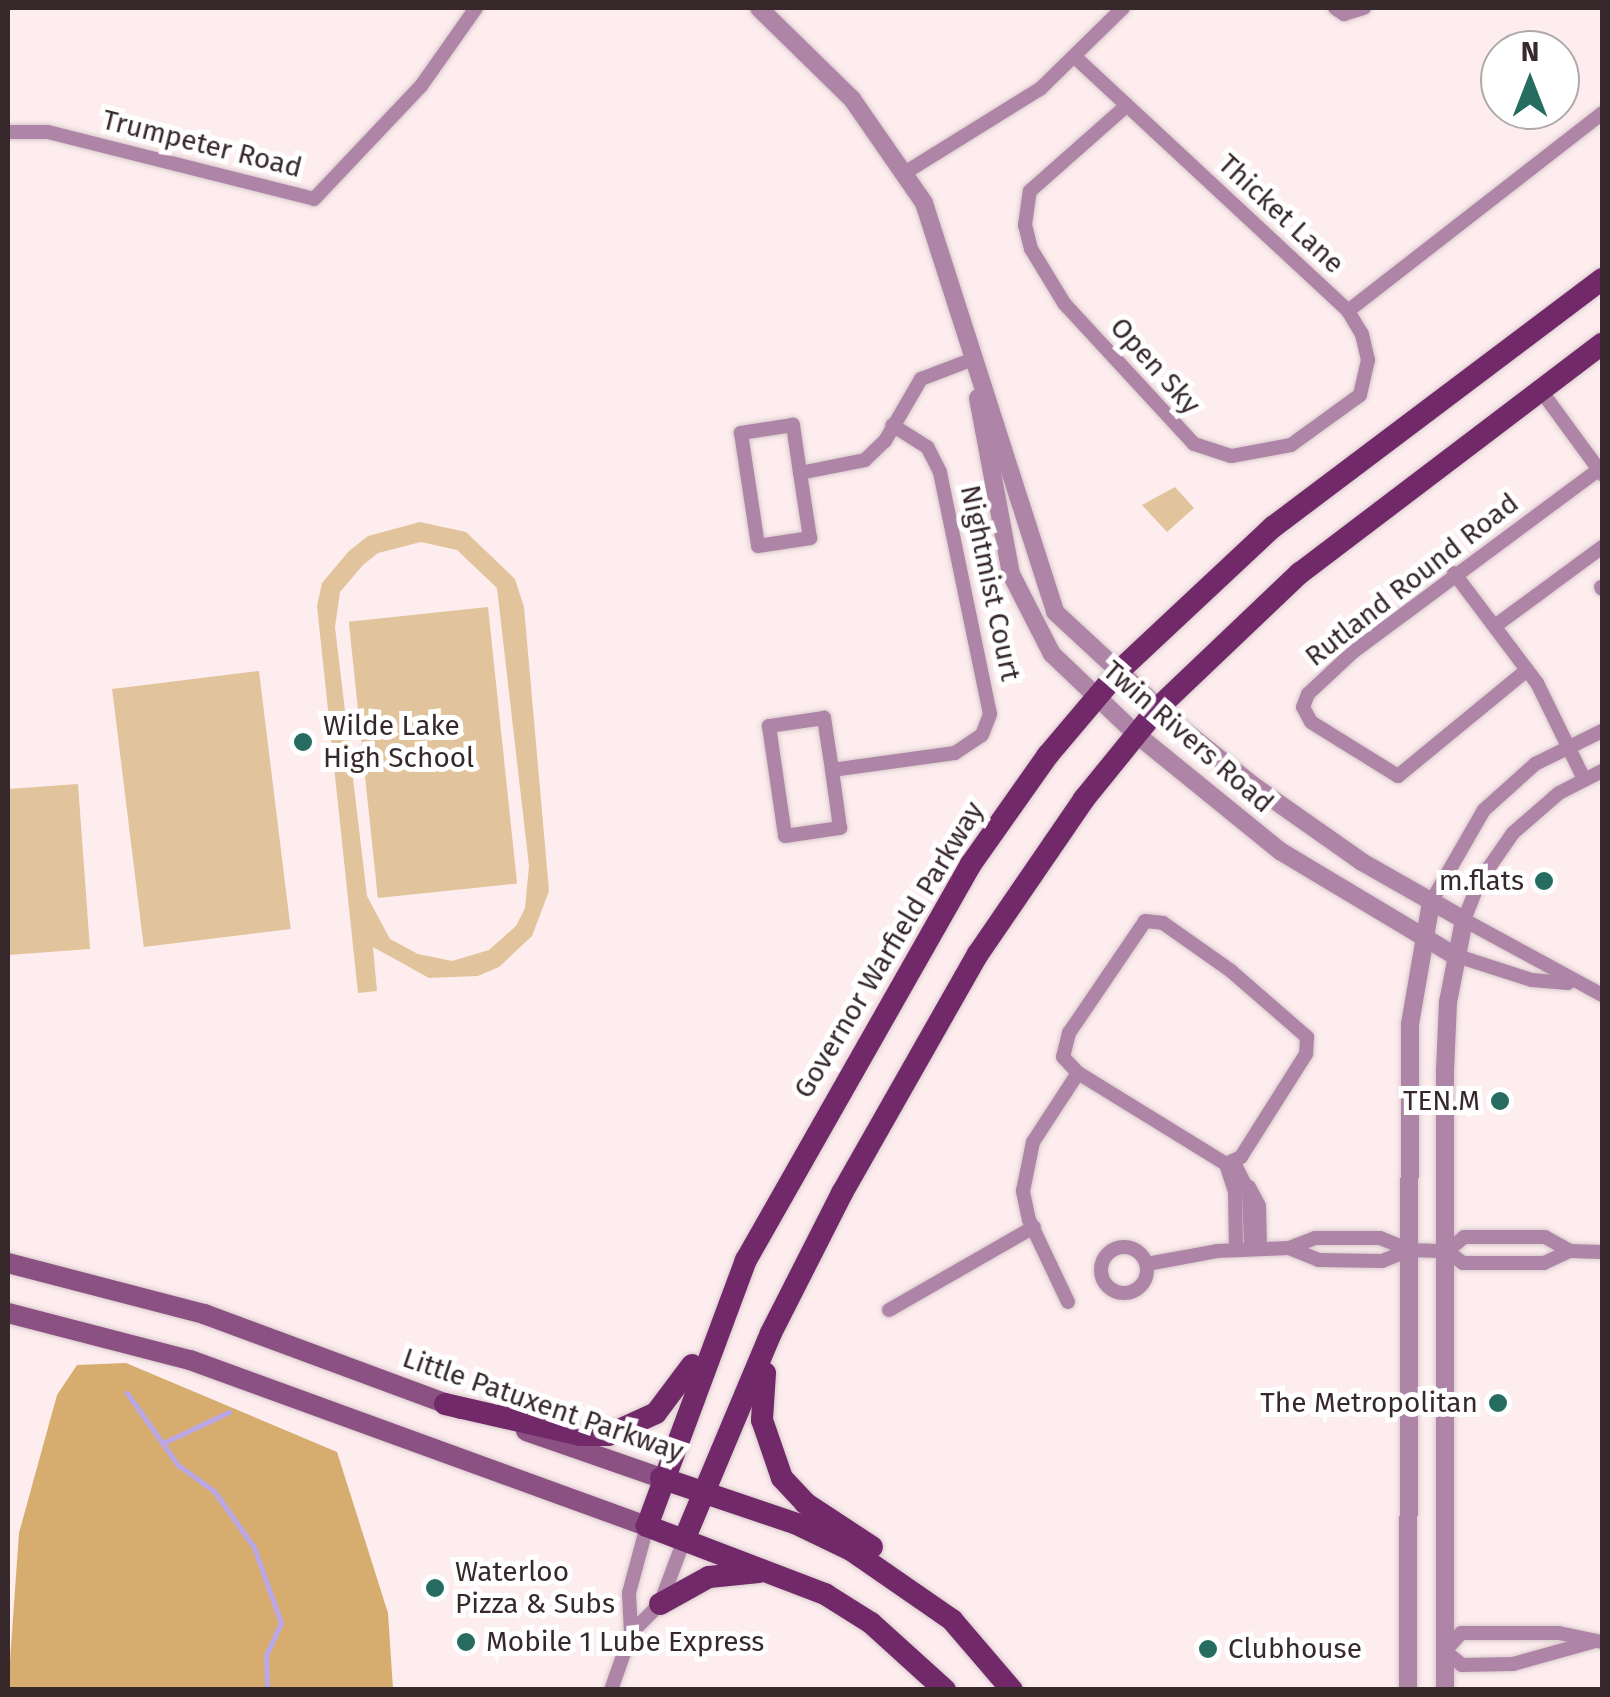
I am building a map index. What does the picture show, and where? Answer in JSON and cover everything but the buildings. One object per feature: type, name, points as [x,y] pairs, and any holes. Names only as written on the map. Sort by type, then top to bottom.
[{"type":"main road","name":"Governor Warfield Parkway","points":[[647,1526],[718,1324],[772,1211],[954,892],[1008,810],[1120,671],[1273,527],[1602,279]]},
{"type":"main road","points":[[684,1540],[708,1494],[771,1333],[978,954],[1046,848],[1158,708],[1300,573],[1602,344]]},
{"type":"main road","name":"Little Patuxent Parkway","points":[[8,1263],[188,1309],[445,1404],[708,1494],[851,1550],[952,1620],[1012,1690]]},
{"type":"main road","points":[[8,1314],[190,1360],[777,1572],[871,1623],[946,1690]]},
{"type":"main road","points":[[445,1404],[580,1436],[608,1436],[668,1403],[718,1324]]},
{"type":"main road","points":[[771,1333],[762,1420],[782,1478],[821,1515],[908,1573],[952,1620]]},
{"type":"main road","points":[[660,1604],[709,1578],[777,1572]]},
{"type":"street","name":"Trumpeter Road","points":[[8,132],[48,132],[314,198],[421,86],[476,8]]},
{"type":"street","name":"Twin Rivers Road","points":[[759,8],[852,99],[906,172],[938,235],[1055,612],[1158,708],[1302,822],[1569,983],[1602,995]]},
{"type":"street","points":[[906,172],[1006,114],[1075,57],[1124,8]]},
{"type":"street","points":[[1335,8],[1344,14],[1364,8]]},
{"type":"street","name":"Thicket Lane","points":[[1075,57],[1348,311],[1602,113]]},
{"type":"street","name":"Open Sky","points":[[1126,106],[1030,191],[1026,226],[1064,303],[1176,428],[1194,444],[1232,456],[1271,453],[1322,426],[1349,407],[1364,384],[1367,346],[1348,311]]},
{"type":"street","name":"Twin Rivers Road","points":[[974,359],[988,471],[1019,598],[1052,654],[1136,734],[1280,851],[1454,955],[1532,980],[1569,983]]},
{"type":"street","points":[[800,473],[865,460],[920,379],[974,359]]},
{"type":"street","points":[[1542,392],[1600,472]]},
{"type":"street","points":[[793,425],[800,473],[810,538],[758,546],[741,433],[793,425]]},
{"type":"street","name":"Nightmist Court","points":[[832,770],[955,752],[982,735],[990,714],[940,472],[927,447],[892,425]]},
{"type":"street","name":"Rutland Round Road","points":[[1527,670],[1398,776],[1311,722],[1303,708],[1308,694],[1454,573],[1600,472]]},
{"type":"street","points":[[1495,626],[1602,547]]},
{"type":"street","points":[[1454,573],[1527,670],[1584,779]]},
{"type":"street","points":[[824,718],[832,770],[840,828],[785,836],[769,726],[824,718]]},
{"type":"street","points":[[1408,1690],[1410,1024],[1421,938],[1431,902],[1484,810],[1568,745],[1602,731]]},
{"type":"street","points":[[1445,1690],[1446,1056],[1454,955],[1479,882],[1513,833],[1584,779],[1602,771]]},
{"type":"street","points":[[1249,1248],[1230,1162],[1306,1054],[1307,1037],[1163,923],[1138,926],[1068,1032],[1064,1056],[1078,1073],[1230,1162],[1258,1198],[1249,1248]]},
{"type":"street","points":[[1068,1302],[1034,1227],[1023,1191],[1027,1159],[1078,1073]]},
{"type":"street","points":[[889,1310],[1034,1227]]},
{"type":"street","points":[[1446,1251],[1464,1237],[1544,1237],[1570,1252]]},
{"type":"street","points":[[1147,1264],[1249,1248],[1289,1248],[1316,1238],[1380,1238],[1409,1250],[1446,1251],[1464,1263],[1544,1263],[1570,1252],[1602,1252]]},
{"type":"street","points":[[1289,1248],[1318,1260],[1382,1261],[1409,1250]]},
{"type":"street","points":[[612,1690],[631,1633],[630,1593],[647,1526]]},
{"type":"street","points":[[631,1633],[660,1604],[684,1540]]},
{"type":"street","points":[[1445,1650],[1462,1633],[1559,1633],[1597,1642]]},
{"type":"street","points":[[1445,1650],[1462,1665],[1513,1664],[1597,1642]]},
{"type":"shaded area","points":[[1175,487],[1194,508],[1167,532],[1142,505]]},
{"type":"shaded area","points":[[420,522],[466,532],[515,579],[524,607],[549,891],[532,936],[499,967],[478,976],[429,978],[373,947],[377,991],[358,993],[317,606],[322,583],[349,551],[368,536]],"holes":[[[421,542],[457,550],[497,588],[529,866],[525,908],[516,926],[489,950],[452,961],[418,954],[390,939],[367,896],[335,627],[340,592],[378,553]]]},
{"type":"shaded area","points":[[488,607],[517,883],[378,898],[349,622]]},
{"type":"shaded area","points":[[259,671],[291,929],[144,947],[112,689]]},
{"type":"shaded area","points":[[78,784],[90,949],[8,955],[8,789]]},
{"type":"shaded area","points":[[126,1363],[337,1452],[388,1613],[393,1689],[8,1689],[19,1533],[57,1395],[77,1365]]},
{"type":"waterway","points":[[127,1393],[178,1465],[214,1491],[254,1547],[281,1623],[266,1655],[267,1690]]},
{"type":"waterway","points":[[163,1443],[229,1412]]},
{"type":"place","name":"Wilde Lake High School","points":[[303,742]]},
{"type":"place","name":"m.flats","points":[[1544,881]]},
{"type":"place","name":"TEN.M","points":[[1500,1101]]},
{"type":"place","name":"The Metropolitan","points":[[1498,1403]]},
{"type":"place","name":"Waterloo Pizza & Subs","points":[[435,1588]]},
{"type":"place","name":"Mobile 1 Lube Express","points":[[466,1642]]},
{"type":"place","name":"Clubhouse","points":[[1208,1649]]}]
